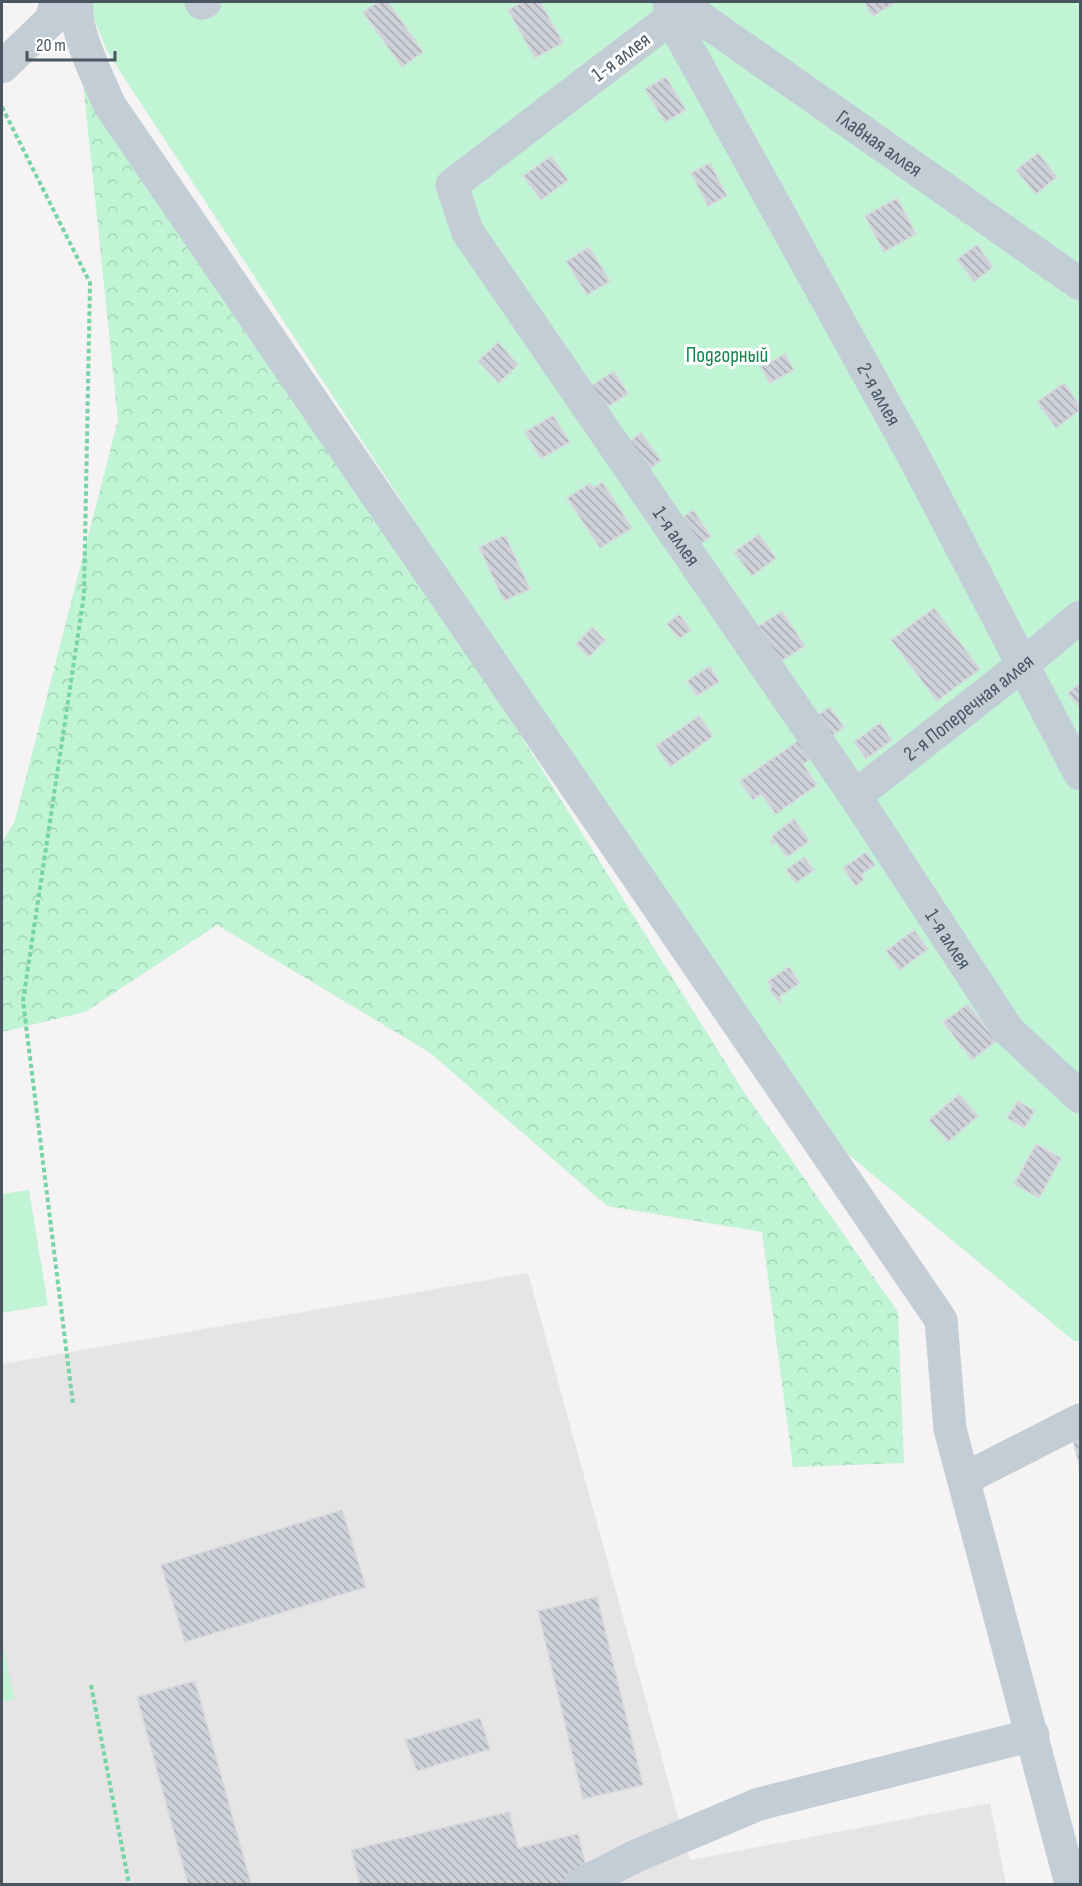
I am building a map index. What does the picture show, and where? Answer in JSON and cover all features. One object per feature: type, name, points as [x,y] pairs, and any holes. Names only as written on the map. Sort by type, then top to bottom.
[{"type":"lane","points":[[2,67],[51,20],[56,2]]},
{"type":"lane","points":[[77,2],[75,14],[109,104],[941,1320],[950,1429],[1071,1884]]},
{"type":"lane","name":"Главная аллея","points":[[673,7],[1080,284]]},
{"type":"lane","name":"2-я аллея","points":[[673,7],[1024,664],[1080,774]]},
{"type":"lane","name":"1-я аллея","points":[[673,7],[452,185],[467,231],[855,796],[1008,1030],[1080,1097]]},
{"type":"lane","name":"2-я Поперечная аллея","points":[[855,796],[1024,664],[1080,617]]},
{"type":"lane","points":[[964,1479],[1080,1420]]},
{"type":"lane","points":[[581,1884],[636,1857],[759,1804],[1032,1735]]},
{"type":"path","points":[[2,107],[90,283],[84,595],[23,1001],[73,1404]]},
{"type":"path","points":[[91,1685],[129,1884]]},
{"type":"shaded area","points":[[528,1273],[690,1860],[990,1803],[1006,1884],[2,1884],[2,1364]]},
{"type":"green space","name":"Подгорный","points":[[87,2],[1080,2],[1080,1341],[1074,1341],[808,1121],[107,51]]},
{"type":"green space","points":[[83,82],[125,104],[744,1092],[898,1312],[904,1463],[793,1467],[762,1232],[607,1206],[429,1052],[217,925],[85,1012],[2,1032],[2,843],[15,820],[118,420]]},
{"type":"green space","points":[[29,1190],[48,1305],[2,1313],[2,1194]]},
{"type":"green space","points":[[2,1641],[14,1699],[2,1702]]},
{"type":"building","points":[[378,2],[388,2],[423,52],[402,67],[363,12]]},
{"type":"building","points":[[523,2],[540,2],[563,43],[535,58],[508,10]]},
{"type":"building","points":[[864,2],[896,2],[873,16]]},
{"type":"building","points":[[666,77],[686,110],[665,122],[645,89]]},
{"type":"building","points":[[1038,153],[1057,177],[1036,194],[1016,170]]},
{"type":"building","points":[[551,156],[568,180],[541,200],[523,176]]},
{"type":"building","points":[[710,163],[727,196],[708,206],[691,173]]},
{"type":"building","points":[[897,198],[916,234],[884,252],[865,216]]},
{"type":"building","points":[[977,245],[993,267],[974,282],[957,259]]},
{"type":"building","points":[[589,247],[610,281],[587,295],[566,261]]},
{"type":"building","points":[[498,342],[518,365],[499,383],[478,361]]},
{"type":"building","points":[[785,354],[794,370],[770,383],[761,367]]},
{"type":"building","points":[[614,371],[628,394],[598,413],[584,391]]},
{"type":"building","points":[[1064,383],[1080,406],[1080,410],[1056,428],[1037,402]]},
{"type":"building","points":[[553,415],[570,442],[541,459],[525,432]]},
{"type":"building","points":[[641,433],[661,460],[643,474],[623,446]]},
{"type":"building","points":[[602,482],[632,528],[600,548],[567,498],[590,483],[594,488]]},
{"type":"building","points":[[693,510],[711,536],[693,549],[675,523]]},
{"type":"building","points":[[759,534],[776,558],[752,576],[734,552]]},
{"type":"building","points":[[505,535],[530,589],[504,601],[479,547]]},
{"type":"building","points":[[934,608],[980,669],[937,701],[891,640]]},
{"type":"building","points":[[782,611],[805,646],[780,662],[757,627]]},
{"type":"building","points":[[679,614],[691,630],[679,639],[667,624]]},
{"type":"building","points":[[592,627],[605,640],[589,657],[576,644]]},
{"type":"building","points":[[710,666],[719,682],[697,696],[687,681]]},
{"type":"building","points":[[1080,683],[1080,708],[1068,693]]},
{"type":"building","points":[[830,707],[844,727],[823,742],[809,721]]},
{"type":"building","points":[[699,716],[713,736],[670,767],[656,746]]},
{"type":"building","points":[[880,723],[892,740],[866,759],[854,742]]},
{"type":"building","points":[[798,741],[810,759],[803,764],[817,785],[776,814],[761,794],[753,800],[740,781]]},
{"type":"building","points":[[794,819],[809,841],[787,857],[776,842],[773,844],[771,841],[774,839],[772,836]]},
{"type":"building","points":[[866,852],[875,865],[861,875],[864,879],[856,886],[843,868]]},
{"type":"building","points":[[804,857],[814,870],[796,883],[786,870]]},
{"type":"building","points":[[914,930],[928,949],[900,970],[886,951]]},
{"type":"building","points":[[789,967],[800,983],[779,997],[780,1003],[769,989],[772,987],[768,981]]},
{"type":"building","points":[[968,1004],[996,1041],[972,1060],[943,1022]]},
{"type":"building","points":[[959,1094],[978,1116],[948,1142],[929,1120]]},
{"type":"building","points":[[1018,1101],[1035,1111],[1024,1128],[1007,1118]]},
{"type":"building","points":[[1036,1144],[1061,1158],[1039,1198],[1014,1184]]},
{"type":"building","points":[[1080,1438],[1080,1468],[1073,1440]]},
{"type":"building","points":[[342,1510],[366,1587],[185,1642],[161,1565]]},
{"type":"building","points":[[597,1597],[643,1785],[583,1799],[538,1611]]},
{"type":"building","points":[[195,1681],[251,1884],[188,1884],[137,1697]]},
{"type":"building","points":[[480,1718],[490,1749],[417,1771],[405,1740]]},
{"type":"building","points":[[509,1812],[518,1848],[578,1834],[589,1879],[568,1884],[360,1884],[351,1850]]}]
